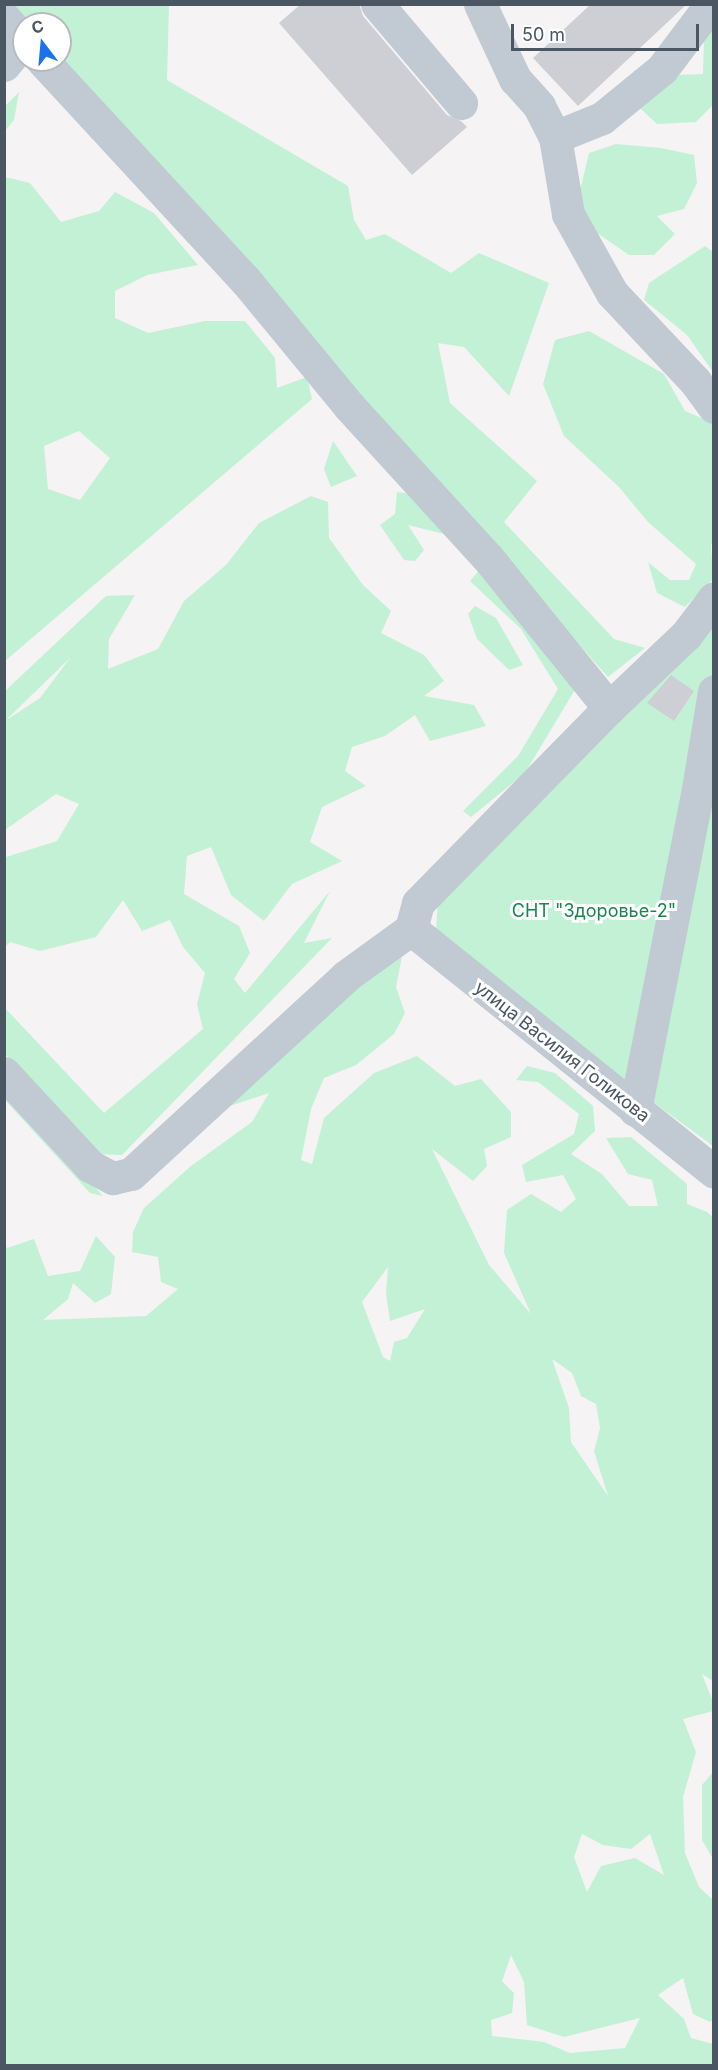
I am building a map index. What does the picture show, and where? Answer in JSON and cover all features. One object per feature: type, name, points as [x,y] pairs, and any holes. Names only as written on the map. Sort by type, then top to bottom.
[{"type":"street","points":[[480,4],[515,78],[539,106],[555,137],[568,214],[612,293],[695,381],[714,407]]},
{"type":"street","points":[[555,137],[602,118],[662,69],[711,4]]},
{"type":"street","points":[[381,6],[461,103]]},
{"type":"street","points":[[53,72],[246,281],[349,406],[488,558],[609,708]]},
{"type":"street","points":[[4,1073],[90,1166],[113,1178],[132,1174],[346,976],[411,929],[418,903],[609,708],[687,635],[714,598]]},
{"type":"street","points":[[635,1110],[698,789],[714,691]]},
{"type":"street","name":"улица Василия Голикова","points":[[411,929],[714,1172]]},
{"type":"green space","points":[[7,5],[169,5],[167,80],[348,186],[354,220],[366,240],[385,234],[451,273],[479,253],[549,283],[509,396],[464,347],[438,343],[450,403],[537,481],[504,522],[614,639],[645,648],[608,677],[67,72],[72,72],[72,12],[13,12]]},
{"type":"green space","points":[[713,29],[713,105],[696,122],[657,124],[640,108],[677,75],[703,74],[704,38]]},
{"type":"green space","points":[[19,92],[14,120],[5,131],[5,106]]},
{"type":"green space","points":[[616,144],[661,148],[694,155],[697,183],[684,209],[657,216],[675,234],[654,255],[629,255],[590,228],[579,195],[589,153]]},
{"type":"green space","points":[[5,177],[30,183],[61,222],[99,211],[115,192],[154,213],[198,265],[147,275],[115,291],[115,318],[148,333],[205,321],[245,321],[275,358],[277,388],[307,377],[312,399],[5,661]],"holes":[[[79,431],[110,458],[80,500],[48,489],[44,446]]]},
{"type":"green space","points":[[705,246],[713,252],[713,372],[687,335],[644,300],[649,283]]},
{"type":"green space","points":[[589,331],[664,374],[685,411],[713,423],[714,539],[711,545],[713,579],[685,607],[657,593],[648,562],[670,580],[689,580],[696,564],[648,522],[619,487],[564,436],[543,384],[555,340]]},
{"type":"green space","points":[[333,441],[357,476],[331,487],[324,469]]},
{"type":"green space","points":[[397,492],[412,494],[448,535],[408,525],[424,550],[415,561],[404,560],[380,525],[395,514]]},
{"type":"green space","points":[[311,496],[328,502],[329,538],[363,585],[391,611],[381,633],[424,655],[444,681],[424,696],[474,705],[486,726],[430,741],[415,715],[385,736],[352,747],[345,771],[366,786],[322,807],[310,842],[342,861],[292,884],[264,921],[231,895],[211,847],[187,856],[184,894],[239,926],[250,953],[234,979],[245,993],[330,891],[304,943],[332,938],[122,1155],[93,1154],[5,1054],[5,1008],[104,1113],[203,1029],[197,1004],[205,973],[183,947],[170,920],[142,931],[123,900],[96,937],[40,951],[10,942],[5,947],[4,853],[6,857],[57,841],[79,804],[56,794],[5,830],[5,691],[106,596],[135,595],[109,639],[108,669],[158,649],[184,601],[226,565],[259,523]],"holes":[[[70,658],[40,698],[8,719]]]},
{"type":"green space","points":[[482,567],[579,683],[525,773],[471,817],[463,811],[518,756],[558,689],[521,629],[470,581]]},
{"type":"green space","points":[[475,606],[496,618],[523,665],[509,670],[477,639],[468,614]]},
{"type":"green space","name":"СНТ \"Здоровье-2\"","points":[[713,619],[713,1146],[478,973],[436,929],[438,902]]},
{"type":"green space","points":[[402,957],[396,987],[405,1013],[394,1034],[356,1065],[324,1078],[311,1109],[301,1160],[312,1164],[324,1118],[374,1073],[417,1056],[455,1086],[481,1079],[511,1112],[511,1137],[484,1149],[487,1166],[473,1181],[432,1149],[489,1265],[531,1314],[504,1253],[507,1210],[531,1194],[561,1212],[576,1199],[563,1175],[526,1182],[522,1165],[574,1134],[579,1114],[538,1082],[516,1080],[527,1066],[555,1073],[593,1106],[595,1131],[571,1154],[602,1174],[629,1206],[658,1206],[652,1180],[628,1174],[606,1138],[631,1137],[687,1184],[687,1204],[707,1212],[714,1218],[713,1681],[702,1674],[713,1702],[713,1711],[683,1719],[696,1752],[683,1797],[685,1853],[699,1887],[713,1900],[713,2019],[710,2022],[693,2014],[683,1978],[658,1995],[684,2019],[691,2038],[713,2044],[713,2065],[5,2065],[4,1244],[7,1248],[34,1239],[48,1276],[80,1271],[96,1236],[115,1257],[111,1294],[95,1303],[73,1283],[68,1299],[43,1320],[146,1316],[178,1289],[161,1282],[158,1257],[132,1252],[133,1232],[144,1208],[191,1166],[252,1122],[269,1093],[221,1109],[379,964]],"holes":[[[388,1267],[386,1294],[390,1321],[425,1309],[407,1338],[394,1342],[390,1361],[383,1357],[362,1302]],[[552,1359],[572,1373],[581,1396],[596,1404],[600,1428],[594,1451],[608,1496],[571,1442],[569,1408]],[[582,1834],[603,1845],[631,1849],[650,1834],[664,1875],[635,1858],[601,1866],[587,1892],[574,1857]],[[511,1955],[524,1982],[527,2025],[564,2037],[640,2018],[625,2048],[570,2053],[544,2042],[492,2036],[491,2020],[512,2013],[514,1993],[502,1981]]]},
{"type":"green space","points":[[5,1089],[103,1196],[90,1193],[5,1100]]},
{"type":"green space","points":[[713,1772],[713,1859],[702,1840],[702,1785]]},
{"type":"building","points":[[301,4],[359,4],[363,16],[447,115],[461,121],[467,127],[412,175],[279,23]]},
{"type":"building","points":[[591,4],[687,4],[578,106],[533,58]]},
{"type":"building","points":[[671,675],[694,691],[674,721],[647,703]]}]
